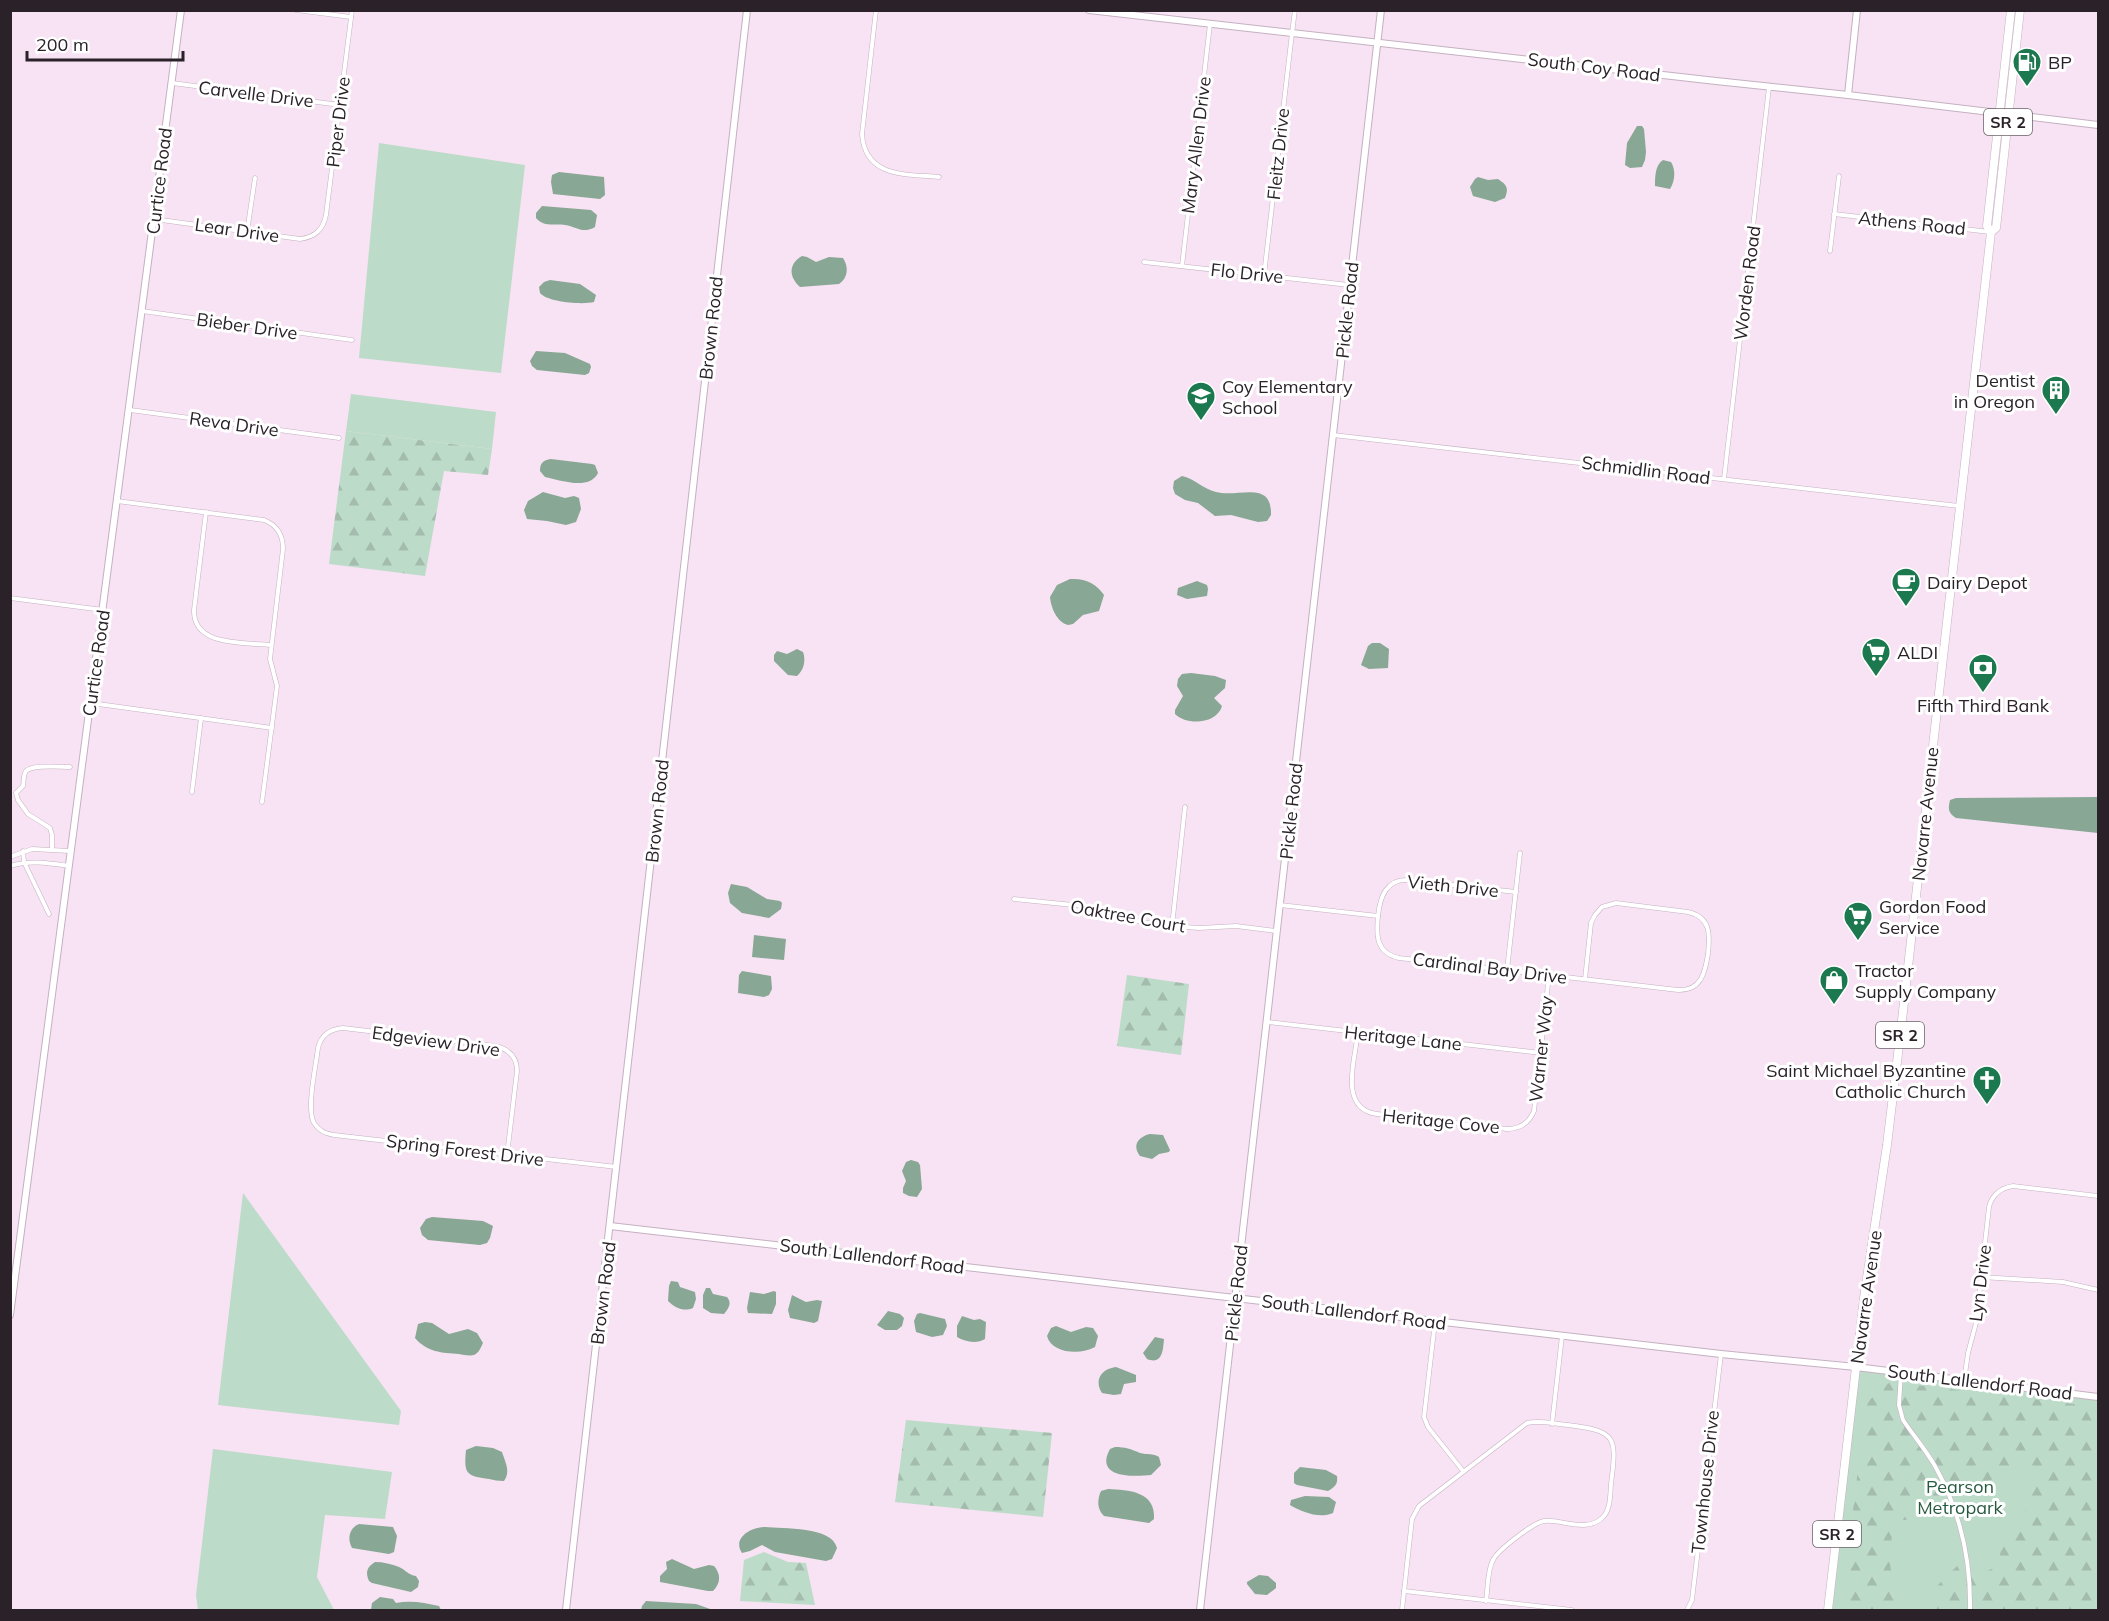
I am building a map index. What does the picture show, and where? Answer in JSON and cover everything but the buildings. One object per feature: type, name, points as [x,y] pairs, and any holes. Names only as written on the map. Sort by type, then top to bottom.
[{"type":"highway","name":"Navarre Avenue","points":[[1828,1611],[1856,1367],[1889,1132],[1991,232],[1987,226],[2011,10]]},
{"type":"highway","name":"Navarre Avenue","points":[[1991,232],[1996,228],[2020,10]]},
{"type":"highway","points":[[1990,196],[1993,206],[1992,217],[1997,219]]},
{"type":"street","name":"Curtice Road","points":[[10,1315],[181,10]]},
{"type":"street","points":[[296,10],[351,17]]},
{"type":"street","name":"Piper Drive","points":[[318,232],[325,220],[352,10]]},
{"type":"street","name":"Brown Road","points":[[566,1611],[747,10]]},
{"type":"street","points":[[876,10],[862,134],[865,150],[874,164],[884,170],[939,177]]},
{"type":"street","name":"South Coy Road","points":[[1089,10],[2098,124]]},
{"type":"street","name":"Fleitz Drive","points":[[1264,275],[1295,10]]},
{"type":"street","name":"Pickle Road","points":[[1200,1611],[1382,10]]},
{"type":"street","points":[[1848,94],[1857,10]]},
{"type":"street","name":"Mary Allen Drive","points":[[1182,266],[1210,24]]},
{"type":"street","name":"Carvelle Drive","points":[[172,83],[340,105]]},
{"type":"street","name":"Worden Road","points":[[1724,479],[1769,86]]},
{"type":"street","points":[[1830,251],[1839,176]]},
{"type":"street","points":[[247,232],[255,178]]},
{"type":"street","name":"Athens Road","points":[[1834,214],[1991,232]]},
{"type":"street","name":"Lear Drive","points":[[154,219],[300,239],[318,232]]},
{"type":"street","name":"Flo Drive","points":[[1144,262],[1350,285]]},
{"type":"street","name":"Bieber Drive","points":[[142,311],[352,340]]},
{"type":"street","name":"Reva Drive","points":[[130,410],[339,438]]},
{"type":"street","name":"Schmidlin Road","points":[[1333,435],[1960,506]]},
{"type":"street","points":[[117,501],[264,520],[281,533],[283,549],[271,645],[271,665],[277,686],[262,802]]},
{"type":"street","points":[[206,512],[194,610],[196,624],[208,637],[271,645]]},
{"type":"street","points":[[10,598],[104,610]]},
{"type":"street","points":[[91,703],[272,728]]},
{"type":"street","points":[[192,792],[201,718]]},
{"type":"street","points":[[52,849],[50,828],[28,814],[16,793],[23,786],[24,773],[27,770],[40,767],[70,767]]},
{"type":"street","points":[[1172,926],[1185,807]]},
{"type":"street","points":[[10,857],[23,851],[40,848],[70,851]]},
{"type":"street","points":[[23,851],[24,862],[49,914]]},
{"type":"street","points":[[1507,970],[1520,853]]},
{"type":"street","points":[[10,866],[24,862],[69,866]]},
{"type":"street","name":"Vieth Drive","points":[[1378,916],[1382,894],[1388,886],[1400,880],[1516,892]]},
{"type":"street","name":"Oaktree Court","points":[[1014,899],[1083,906],[1142,922],[1172,926],[1199,928],[1236,926],[1277,931]]},
{"type":"street","name":"Cardinal Bay Drive","points":[[1378,916],[1377,938],[1381,947],[1390,955],[1399,958],[1585,979],[1686,989],[1696,985],[1702,978],[1708,953],[1709,931],[1705,921],[1697,914],[1685,911],[1612,904],[1600,909],[1593,919],[1585,979]]},
{"type":"street","points":[[1280,905],[1378,916]]},
{"type":"street","name":"Warner Way","points":[[1528,1121],[1534,1111],[1549,975]]},
{"type":"street","name":"Heritage Lane","points":[[1266,1022],[1541,1053]]},
{"type":"street","name":"Edgeview Drive","points":[[329,1032],[337,1028],[347,1028],[495,1046],[507,1050],[515,1059],[517,1071],[507,1155]]},
{"type":"street","name":"Spring Forest Drive","points":[[329,1032],[323,1037],[318,1048],[311,1111],[312,1120],[325,1133],[617,1167]]},
{"type":"street","name":"Heritage Cove","points":[[1358,1033],[1352,1092],[1357,1105],[1366,1111],[1509,1129],[1521,1126],[1528,1121]]},
{"type":"street","name":"Lyn Drive","points":[[1964,1381],[1976,1323],[1990,1204],[1995,1195],[2002,1189],[2016,1186],[2098,1196]]},
{"type":"street","name":"South Lallendorf Road","points":[[610,1226],[1721,1354],[1901,1372],[2098,1397]]},
{"type":"street","points":[[1981,1278],[2063,1282],[2098,1290]]},
{"type":"street","points":[[1435,1321],[1425,1420],[1463,1471]]},
{"type":"street","points":[[1552,1424],[1562,1336]]},
{"type":"street","name":"Townhouse Drive","points":[[1688,1611],[1692,1600],[1721,1354]]},
{"type":"street","points":[[1901,1372],[1900,1412],[1903,1420],[1935,1466],[1960,1524],[1969,1571],[1970,1611]]},
{"type":"street","points":[[1402,1611],[1414,1514],[1419,1506],[1523,1425],[1532,1422],[1595,1428],[1602,1431],[1610,1438],[1615,1455],[1608,1509],[1600,1520],[1590,1525],[1546,1521],[1531,1527],[1494,1557],[1490,1568],[1486,1601]]},
{"type":"street","points":[[1404,1591],[1572,1611]]},
{"type":"green space","points":[[379,143],[525,165],[501,373],[359,358]]},
{"type":"green space","points":[[351,394],[496,412],[492,449],[346,431]]},
{"type":"green space","points":[[346,431],[492,449],[488,475],[444,471],[425,576],[329,564]]},
{"type":"green space","points":[[1127,975],[1189,984],[1181,1055],[1117,1046]]},
{"type":"green space","points":[[243,1193],[401,1411],[399,1425],[218,1405]]},
{"type":"green space","name":"Pearson Metropark","points":[[1856,1367],[2098,1397],[2098,1610],[1828,1610]]},
{"type":"green space","name":"Pearson Metropark","points":[[1890,1382],[2098,1407],[2098,1610],[1933,1610],[1938,1585],[1957,1566],[1982,1573],[1999,1566],[2001,1545],[2023,1525],[2030,1472],[2010,1470],[1995,1479],[1976,1483],[1963,1497],[1955,1491],[1921,1516],[1893,1521],[1890,1561],[1895,1610],[1841,1610],[1866,1403]]},
{"type":"green space","points":[[906,1420],[1052,1433],[1043,1517],[895,1502]]},
{"type":"green space","points":[[213,1449],[392,1472],[385,1519],[325,1515],[317,1577],[334,1610],[198,1610],[196,1595]]},
{"type":"green space","points":[[764,1552],[788,1562],[806,1563],[815,1605],[740,1601],[744,1560]]},
{"type":"shaded area","points":[[1637,126],[1642,126],[1644,129],[1645,160],[1642,167],[1630,168],[1625,165],[1627,143]]},
{"type":"shaded area","points":[[1663,160],[1671,162],[1674,168],[1674,179],[1670,189],[1655,186],[1657,168]]},
{"type":"shaded area","points":[[559,172],[604,177],[605,195],[600,199],[553,194],[552,175]]},
{"type":"shaded area","points":[[1478,177],[1501,181],[1507,189],[1505,198],[1495,202],[1473,196],[1470,187]]},
{"type":"shaded area","points":[[542,206],[591,210],[597,215],[595,227],[583,230],[565,225],[543,223],[536,218],[536,213]]},
{"type":"shaded area","points":[[802,256],[816,262],[829,257],[843,258],[847,269],[846,276],[839,284],[800,287],[792,275],[792,267]]},
{"type":"shaded area","points":[[550,280],[580,284],[596,295],[594,302],[565,302],[544,296],[540,293],[539,287]]},
{"type":"shaded area","points":[[536,351],[565,353],[590,364],[589,373],[585,375],[537,370],[530,361]]},
{"type":"shaded area","points":[[551,459],[592,464],[595,465],[598,473],[588,482],[581,483],[545,477],[540,471],[541,464]]},
{"type":"shaded area","points":[[1182,476],[1216,492],[1260,493],[1270,504],[1271,515],[1267,521],[1258,522],[1231,515],[1215,516],[1198,503],[1185,500],[1175,494],[1174,481]]},
{"type":"shaded area","points":[[543,492],[565,498],[574,496],[579,498],[581,509],[576,522],[566,525],[527,519],[524,510],[528,501]]},
{"type":"shaded area","points":[[1070,579],[1090,582],[1104,595],[1099,611],[1083,615],[1073,624],[1068,625],[1055,614],[1050,597],[1057,585]]},
{"type":"shaded area","points":[[1197,581],[1207,585],[1207,596],[1187,599],[1177,595],[1178,588]]},
{"type":"shaded area","points":[[1372,643],[1380,643],[1389,649],[1388,668],[1369,669],[1361,665],[1368,646]]},
{"type":"shaded area","points":[[797,649],[804,655],[803,668],[797,676],[788,675],[774,661],[774,655],[777,651],[787,654]]},
{"type":"shaded area","points":[[1191,673],[1226,680],[1225,688],[1214,698],[1222,706],[1214,717],[1208,720],[1187,720],[1175,714],[1183,696],[1177,686],[1178,679],[1182,674]]},
{"type":"shaded area","points":[[2098,797],[2098,833],[1956,818],[1951,814],[1949,808],[1950,800],[1956,798]]},
{"type":"shaded area","points":[[731,884],[747,887],[767,899],[780,901],[781,909],[769,918],[742,913],[730,903],[728,893]]},
{"type":"shaded area","points":[[754,935],[786,939],[784,960],[752,957]]},
{"type":"shaded area","points":[[742,971],[771,976],[772,989],[769,995],[764,997],[738,993],[739,975]]},
{"type":"shaded area","points":[[1150,1134],[1163,1135],[1169,1152],[1159,1154],[1152,1159],[1140,1156],[1136,1145],[1142,1137]]},
{"type":"shaded area","points":[[911,1160],[920,1165],[922,1189],[917,1197],[903,1193],[906,1181],[902,1171],[906,1162]]},
{"type":"shaded area","points":[[432,1217],[483,1221],[493,1226],[490,1238],[487,1243],[480,1245],[428,1240],[422,1235],[420,1228],[426,1219]]},
{"type":"shaded area","points":[[671,1281],[678,1282],[680,1287],[695,1292],[696,1299],[693,1308],[680,1309],[668,1301]]},
{"type":"shaded area","points":[[706,1288],[710,1288],[713,1294],[727,1297],[729,1306],[724,1314],[711,1313],[703,1308],[703,1295]]},
{"type":"shaded area","points":[[750,1292],[764,1294],[776,1292],[776,1304],[772,1314],[748,1313]]},
{"type":"shaded area","points":[[792,1295],[806,1302],[822,1301],[818,1321],[814,1323],[790,1318],[788,1310]]},
{"type":"shaded area","points":[[888,1311],[900,1314],[904,1318],[902,1326],[897,1330],[885,1330],[877,1325]]},
{"type":"shaded area","points":[[920,1313],[945,1319],[947,1326],[943,1335],[932,1337],[916,1332],[914,1321]]},
{"type":"shaded area","points":[[962,1316],[986,1322],[985,1339],[971,1342],[957,1337],[957,1326]]},
{"type":"shaded area","points":[[432,1323],[449,1334],[468,1329],[477,1333],[483,1343],[479,1351],[472,1355],[430,1349],[415,1338],[418,1324]]},
{"type":"shaded area","points":[[1056,1326],[1071,1332],[1086,1327],[1093,1328],[1098,1336],[1095,1347],[1075,1352],[1061,1350],[1050,1342],[1047,1336],[1051,1328]]},
{"type":"shaded area","points":[[1155,1337],[1164,1339],[1161,1356],[1156,1360],[1147,1359],[1143,1353]]},
{"type":"shaded area","points":[[1116,1367],[1136,1375],[1136,1382],[1124,1384],[1121,1394],[1102,1393],[1099,1384],[1100,1376],[1106,1370]]},
{"type":"shaded area","points":[[476,1446],[493,1448],[502,1452],[507,1470],[504,1481],[471,1475],[468,1472],[465,1464],[466,1450]]},
{"type":"shaded area","points":[[1115,1447],[1157,1456],[1161,1465],[1151,1475],[1118,1474],[1107,1466],[1106,1459],[1110,1449]]},
{"type":"shaded area","points":[[1300,1467],[1326,1470],[1337,1476],[1334,1487],[1328,1491],[1297,1485],[1294,1483],[1294,1473]]},
{"type":"shaded area","points":[[1124,1490],[1146,1497],[1153,1510],[1154,1519],[1149,1523],[1104,1516],[1098,1504],[1101,1491]]},
{"type":"shaded area","points":[[1305,1496],[1329,1497],[1336,1502],[1333,1513],[1316,1515],[1290,1505],[1291,1500]]},
{"type":"shaded area","points":[[359,1524],[393,1527],[397,1536],[394,1552],[389,1554],[352,1548],[350,1534]]},
{"type":"shaded area","points":[[765,1527],[817,1532],[833,1541],[837,1548],[832,1559],[826,1561],[775,1552],[762,1545],[742,1553],[739,1543],[744,1534]]},
{"type":"shaded area","points":[[672,1559],[694,1569],[714,1566],[718,1572],[718,1585],[713,1591],[708,1591],[660,1582],[660,1576],[667,1569],[666,1562]]},
{"type":"shaded area","points":[[375,1562],[396,1566],[416,1576],[419,1581],[418,1587],[411,1592],[372,1583],[369,1581],[367,1572]]},
{"type":"shaded area","points":[[1259,1575],[1268,1576],[1276,1583],[1276,1588],[1267,1595],[1255,1594],[1247,1584]]},
{"type":"shaded area","points":[[380,1597],[393,1599],[396,1603],[413,1602],[439,1606],[441,1610],[371,1610],[372,1603]]},
{"type":"shaded area","points":[[646,1601],[696,1604],[713,1610],[641,1610]]},
{"type":"place","name":"BP","points":[[2027,88]]},
{"type":"place","name":"Dentist in Oregon","points":[[2056,416]]},
{"type":"place","name":"Coy Elementary School","points":[[1201,422]]},
{"type":"place","name":"Dairy Depot","points":[[1906,608]]},
{"type":"place","name":"ALDI","points":[[1876,678]]},
{"type":"place","name":"Fifth Third Bank","points":[[1983,694]]},
{"type":"place","name":"Gordon Food Service","points":[[1858,942]]},
{"type":"place","name":"Tractor Supply Company","points":[[1834,1006]]},
{"type":"place","name":"Saint Michael Byzantine Catholic Church","points":[[1987,1106]]}]
